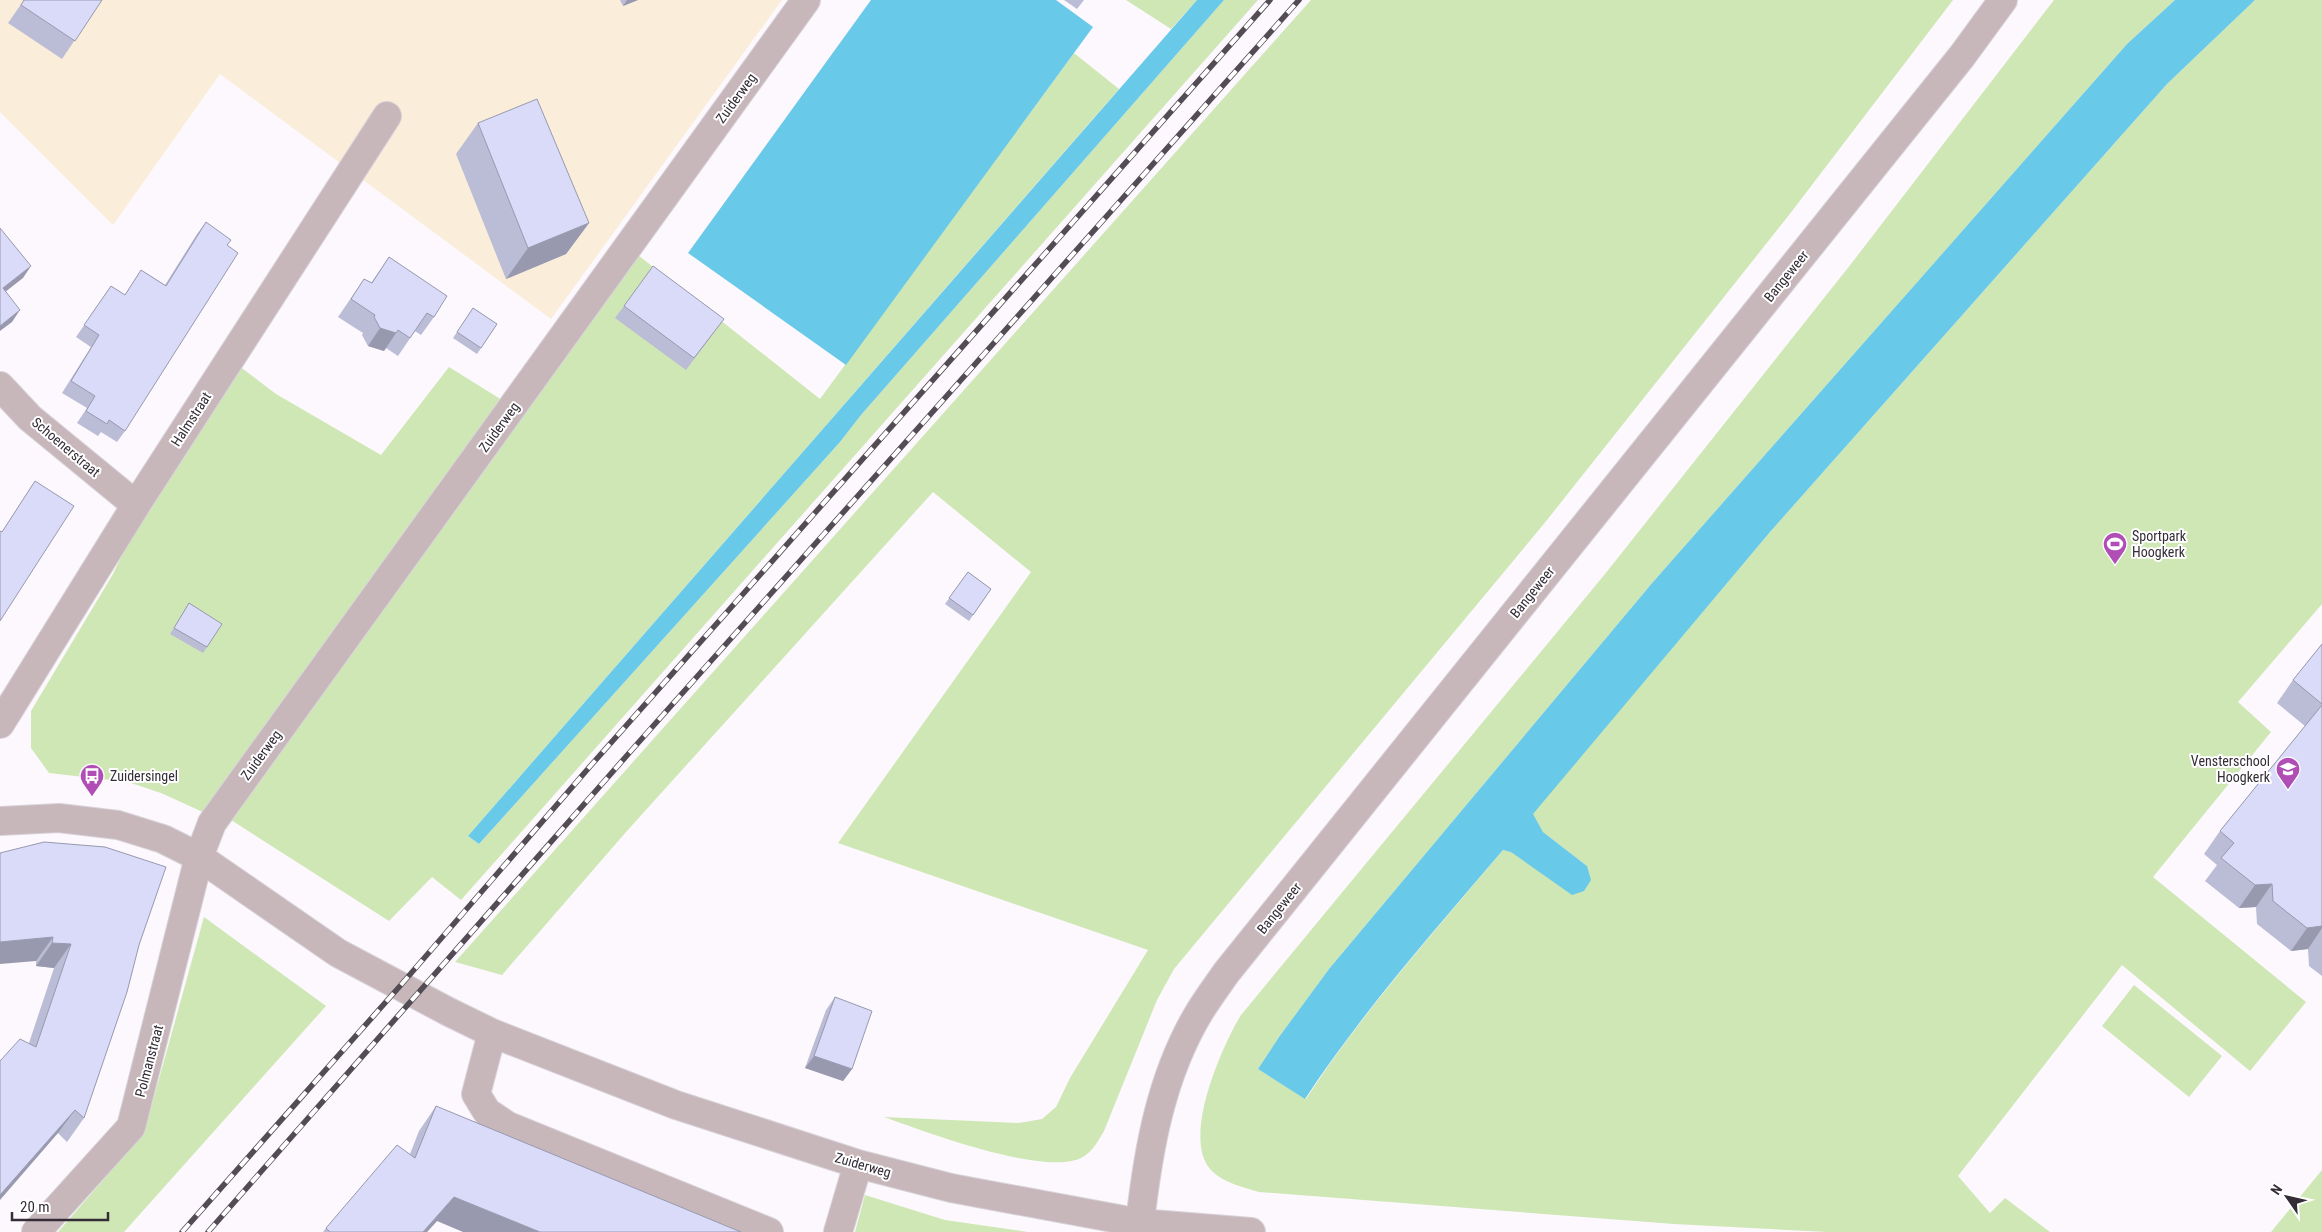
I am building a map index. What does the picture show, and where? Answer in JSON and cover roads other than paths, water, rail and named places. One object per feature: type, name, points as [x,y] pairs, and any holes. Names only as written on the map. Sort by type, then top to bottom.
[{"type":"street","name":"Zuiderweg","points":[[199,857],[212,822],[806,0]]},
{"type":"street","name":"Bangeweer","points":[[1140,1223],[1150,1149],[1164,1093],[1180,1052],[1199,1012],[1226,973],[1956,64],[2003,0]]},
{"type":"street","name":"Halmstraat","points":[[0,724],[136,505],[386,116]]},
{"type":"street","name":"Schoenerstraat","points":[[0,386],[30,418],[136,505]]},
{"type":"street","name":"Zuiderweg","points":[[0,821],[59,818],[118,825],[163,840],[199,857],[338,953],[449,1012],[492,1033],[676,1105],[858,1164],[950,1188],[1140,1223],[1251,1232]]},
{"type":"street","name":"Polmanstraat","points":[[36,1232],[132,1127],[199,857]]},
{"type":"street","points":[[492,1033],[476,1094],[487,1112],[508,1126],[768,1232]]},
{"type":"street","points":[[838,1232],[858,1164]]},
{"type":"water","points":[[871,0],[1056,0],[1093,27],[846,365],[688,253]]},
{"type":"water","points":[[1197,0],[1224,0],[861,415],[840,442],[479,844],[468,836]]},
{"type":"water","points":[[2175,0],[2255,0],[2167,84],[1770,532],[1533,814],[1543,832],[1587,866],[1591,880],[1584,891],[1572,895],[1511,852],[1503,850],[1375,1003],[1327,1066],[1305,1099],[1258,1069],[1329,969],[1653,582],[2127,44]]},
{"type":"railway","points":[[182,1232],[400,986],[593,763],[1270,0]]},
{"type":"railway","points":[[208,1232],[630,752],[1299,0]]},
{"type":"place","name":"Sportpark Hoogkerk","points":[[2115,565]]},
{"type":"place","name":"Vensterschool Hoogkerk","points":[[2288,790]]},
{"type":"place","name":"Zuidersingel","points":[[92,797]]}]
